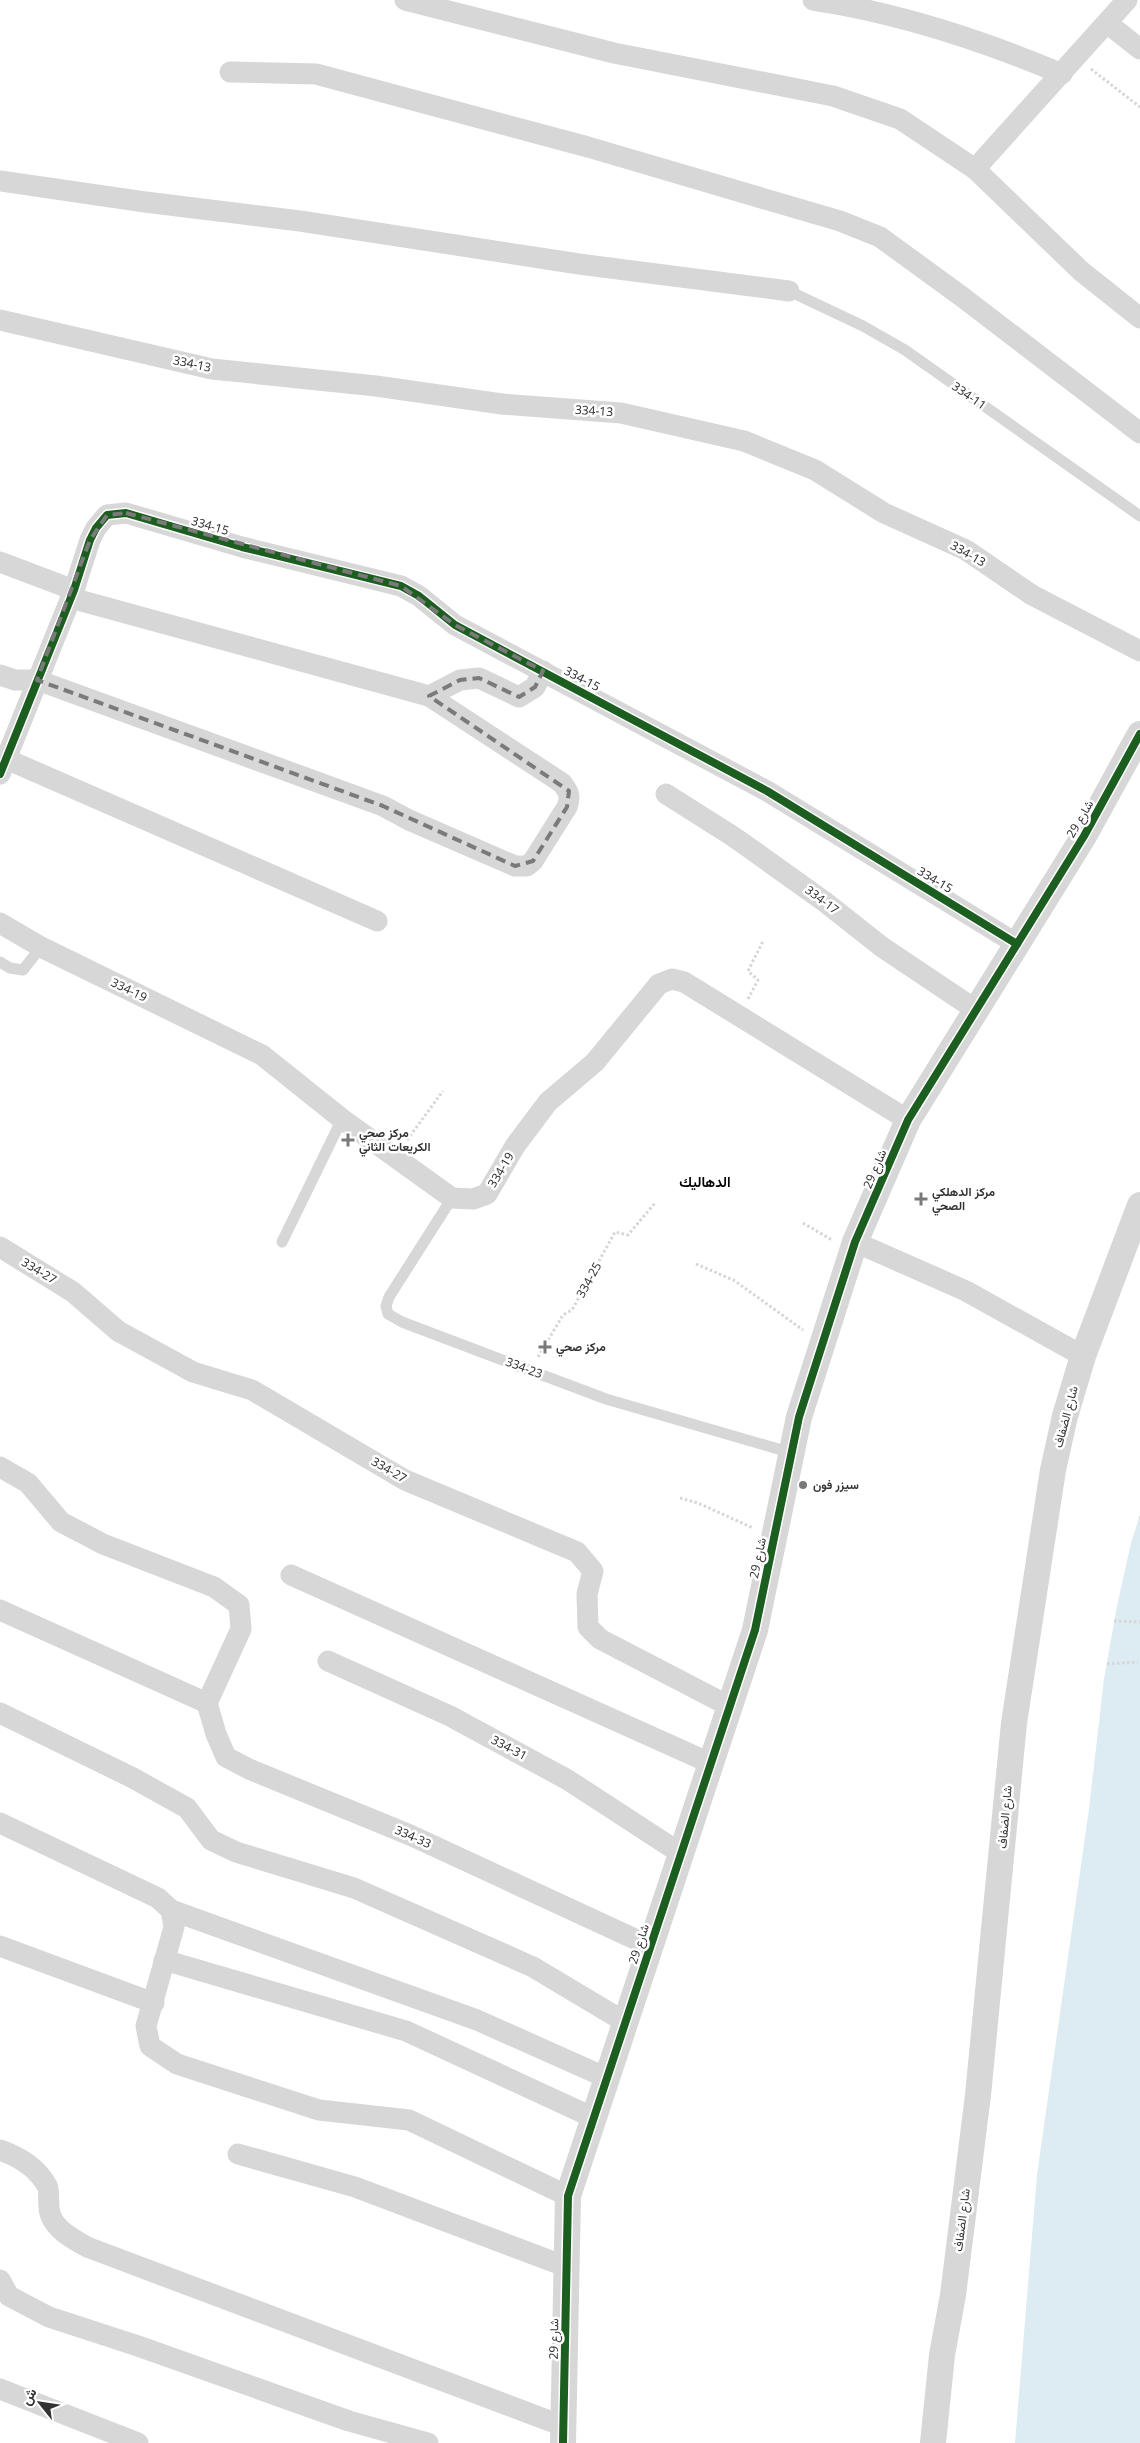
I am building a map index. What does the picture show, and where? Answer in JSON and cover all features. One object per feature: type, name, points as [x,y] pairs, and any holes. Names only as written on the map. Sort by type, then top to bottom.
[{"type":"street","points":[[405,0],[614,53],[833,96],[900,119],[975,170],[1081,271],[1140,318]]},
{"type":"street","points":[[813,0],[858,7],[957,33],[1062,74]]},
{"type":"street","points":[[975,170],[1127,0]]},
{"type":"street","points":[[1107,23],[1140,49]]},
{"type":"street","points":[[230,72],[316,74],[588,147],[840,221],[880,237],[961,296],[1140,433]]},
{"type":"street","points":[[0,182],[300,221],[579,264],[789,291]]},
{"type":"street","name":"334-13","points":[[0,320],[212,369],[376,386],[502,404],[621,413],[744,442],[815,470],[884,513],[966,550],[1032,594],[1140,651]]},
{"type":"street","name":"334-15","points":[[73,594],[90,540],[96,528],[107,515],[126,513],[242,546],[401,586],[419,596],[455,625],[767,791],[1017,944]]},
{"type":"street","points":[[0,562],[73,594],[429,696],[562,783],[568,791],[570,799],[543,847],[527,866],[515,866],[409,820],[384,806],[37,680],[15,680],[0,675]]},
{"type":"street","points":[[73,594],[3,766],[377,921]]},
{"type":"street","points":[[429,696],[460,680],[479,678],[519,696],[536,687],[543,671]]},
{"type":"street","name":"شارع 29","points":[[563,2435],[568,2196],[755,1630],[799,1417],[854,1247],[908,1120],[1084,836],[1140,734]]},
{"type":"street","name":"334-17","points":[[666,794],[734,837],[825,902],[882,947],[976,1010]]},
{"type":"street","name":"334-19","points":[[0,923],[41,946],[262,1055],[342,1120],[452,1198],[473,1199],[487,1194],[515,1146],[548,1102],[595,1062],[659,984],[672,979],[684,982],[908,1120]]},
{"type":"street","name":"شارع الضفاف","points":[[934,2443],[942,2355],[953,2295],[978,2095],[1014,1723],[1053,1470],[1065,1416],[1082,1356],[1140,1205]]},
{"type":"street","name":"334-27","points":[[0,1247],[73,1292],[118,1331],[193,1372],[252,1390],[405,1480],[577,1552],[593,1571],[587,1594],[588,1628],[600,1640],[729,1706]]},
{"type":"street","points":[[854,1247],[966,1291],[1082,1356]]},
{"type":"street","points":[[0,1468],[28,1484],[62,1522],[102,1544],[214,1586],[239,1605],[241,1629],[207,1703],[0,1610]]},
{"type":"street","points":[[291,1575],[710,1763]]},
{"type":"street","name":"334-31","points":[[328,1661],[450,1716],[542,1766],[680,1853]]},
{"type":"street","name":"334-33","points":[[207,1703],[216,1734],[226,1757],[410,1835],[650,1946]]},
{"type":"street","points":[[0,1713],[187,1808],[211,1840],[236,1852],[354,1888],[533,1967],[625,2022]]},
{"type":"street","points":[[0,1823],[158,1898],[170,1910],[477,2020],[607,2078]]},
{"type":"street","points":[[170,1910],[174,1927],[146,2026],[150,2046],[177,2064],[319,2110],[409,2120],[568,2196]]},
{"type":"street","points":[[0,1946],[154,2003]]},
{"type":"street","points":[[164,1960],[406,2031],[594,2118]]},
{"type":"street","points":[[0,2150],[18,2156],[48,2185],[49,2214],[65,2235],[87,2247],[563,2435]]},
{"type":"street","points":[[238,2154],[355,2187],[567,2267]]},
{"type":"street","points":[[0,2280],[9,2296],[49,2317],[138,2346],[349,2421],[428,2443]]},
{"type":"street","points":[[0,2389],[138,2443]]},
{"type":"lane","name":"334-11","points":[[789,291],[863,326],[904,350],[1140,516]]},
{"type":"lane","points":[[0,962],[10,968],[23,970],[41,946]]},
{"type":"lane","points":[[282,1242],[342,1120]]},
{"type":"lane","name":"334-23","points":[[452,1198],[389,1297],[386,1306],[388,1314],[402,1322],[606,1399],[792,1453]]},
{"type":"path","points":[[1077,58],[1140,107]]},
{"type":"path","points":[[739,1015],[758,980],[748,971],[763,941]]},
{"type":"path","points":[[395,1157],[443,1091]]},
{"type":"path","points":[[803,1223],[854,1247]]},
{"type":"path","points":[[696,1264],[735,1281],[790,1322],[823,1342]]},
{"type":"path","points":[[680,1498],[698,1503],[774,1538]]},
{"type":"path","points":[[1114,1621],[1140,1622]]},
{"type":"path","points":[[1107,1664],[1138,1662]]},
{"type":"highlighted area","points":[[126,513],[401,586],[455,625],[543,671],[535,687],[519,697],[479,678],[460,680],[429,696],[569,791],[567,807],[533,861],[515,866],[383,806],[37,680],[90,540],[107,515]]},
{"type":"shaded area","points":[[1140,1515],[1140,2443],[1015,2443],[1037,2175],[1089,1809],[1104,1679],[1117,1606],[1131,1543]]},
{"type":"cycle path","points":[[0,774],[74,590],[90,540],[96,528],[107,515],[126,513],[242,547],[401,586],[419,596],[455,625],[767,791],[1017,944]]},
{"type":"cycle path","points":[[563,2443],[568,2196],[755,1630],[799,1417],[855,1242],[908,1120],[1084,836],[1140,734]]},
{"type":"place","name":"مركز صحي الكريعات الثاني","points":[[348,1140]]},
{"type":"place","name":"مركز الدهلكي الصحي","points":[[921,1199]]},
{"type":"place","name":"مركز صحي","points":[[545,1347]]},
{"type":"place","name":"سيزر فون","points":[[803,1485]]},
{"type":"district","name":"الدهاليك","points":[[705,1182]]}]
